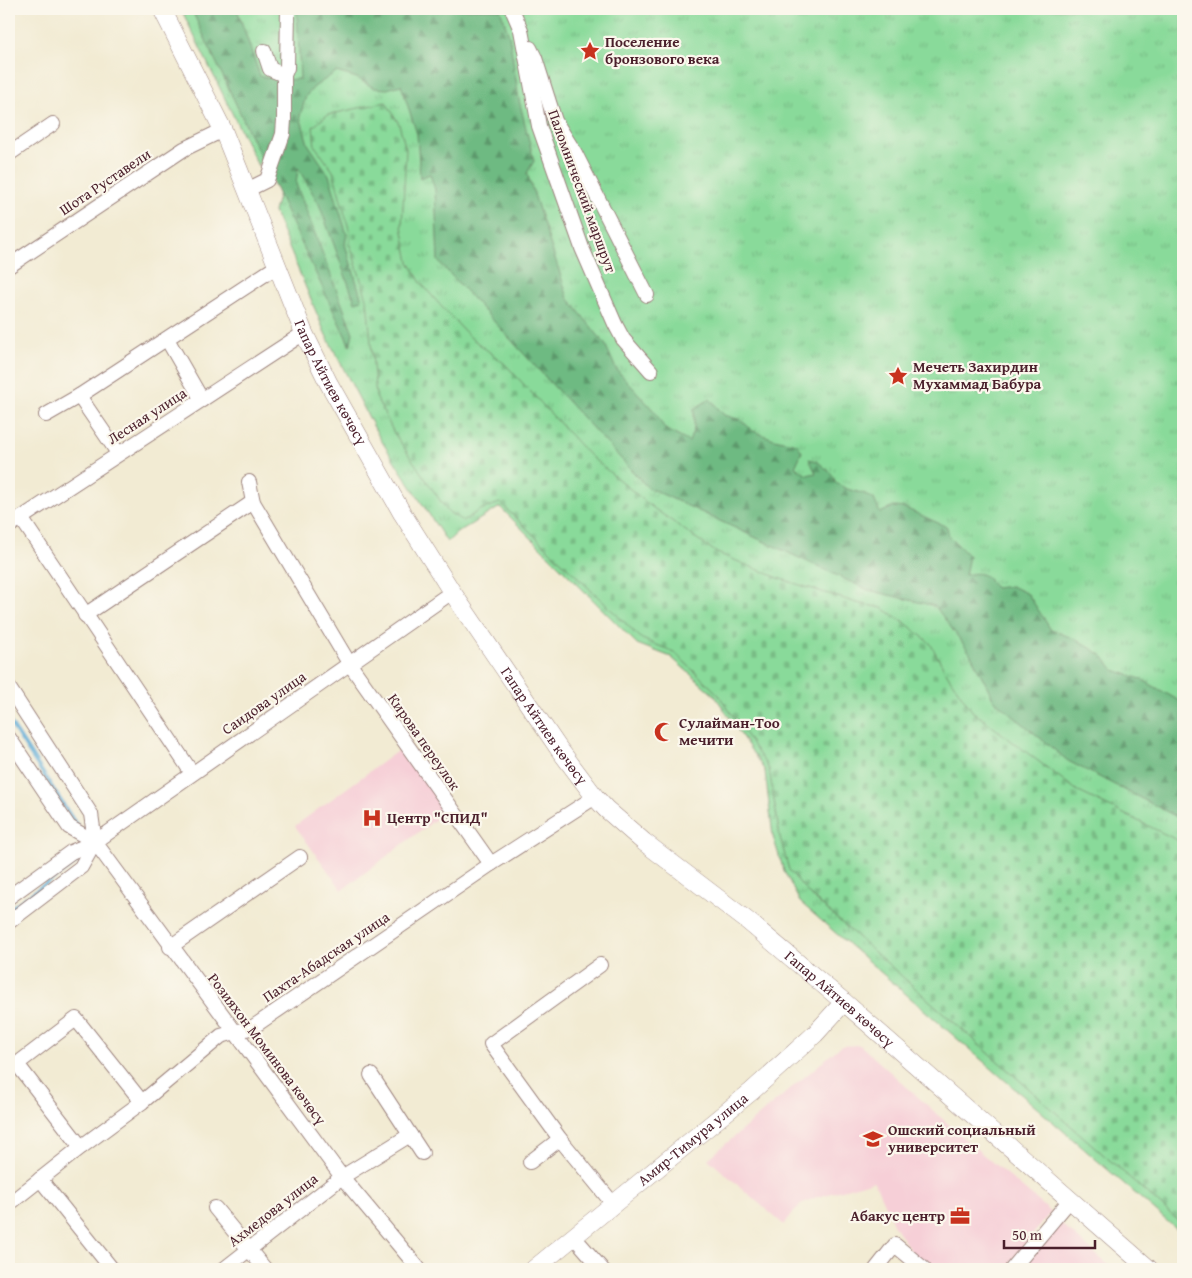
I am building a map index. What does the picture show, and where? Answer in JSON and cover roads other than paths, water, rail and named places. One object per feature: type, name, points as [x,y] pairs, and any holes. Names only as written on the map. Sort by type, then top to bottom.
[{"type":"main road","name":"Гапар Айтиев көчөсү","points":[[162,9],[223,130],[248,190],[276,267],[304,333],[328,382],[402,513],[452,592],[559,749],[595,797],[606,810],[644,842],[749,922],[844,1002],[1149,1269]]},
{"type":"main road","name":"Амир-Тимура улица","points":[[534,1269],[752,1091],[815,1034],[844,1002]]},
{"type":"street","points":[[248,190],[266,180],[283,134],[288,9]]},
{"type":"street","name":"Паломнический маршрут","points":[[512,9],[521,30],[539,126],[582,248],[623,339],[634,349],[651,371]]},
{"type":"street","points":[[521,30],[535,58],[555,121],[575,153],[647,295]]},
{"type":"street","points":[[264,52],[270,69],[285,72]]},
{"type":"street","points":[[9,154],[53,124]]},
{"type":"street","name":"Шота Руставели","points":[[9,266],[184,149],[223,130]]},
{"type":"street","points":[[46,415],[79,396],[276,267]]},
{"type":"street","name":"Лесная улица","points":[[9,526],[304,333]]},
{"type":"street","points":[[167,339],[202,400]]},
{"type":"street","points":[[79,396],[118,453]]},
{"type":"street","name":"Кирова переулок","points":[[249,482],[253,502],[349,663],[491,864]]},
{"type":"street","points":[[84,615],[253,502]]},
{"type":"street","points":[[21,518],[84,615],[192,773]]},
{"type":"street","name":"Саидова улица","points":[[9,897],[71,852],[95,842],[452,592]]},
{"type":"street","name":"Розияхон Моминова көчөсү","points":[[9,688],[92,814],[95,842]]},
{"type":"street","name":"Розияхон Моминова көчөсү","points":[[9,738],[69,827],[95,842],[170,947],[342,1177],[419,1269]]},
{"type":"street","name":"Пахта-Абадская улица","points":[[9,1204],[142,1102],[221,1036],[253,1026],[491,864],[595,797]]},
{"type":"street","name":"Саидова улица","points":[[9,922],[81,867],[95,842]]},
{"type":"street","points":[[170,947],[300,857]]},
{"type":"street","points":[[600,965],[491,1044],[560,1139],[614,1205]]},
{"type":"street","points":[[81,1147],[17,1064],[76,1019],[142,1102]]},
{"type":"street","points":[[370,1075],[422,1153]]},
{"type":"street","name":"Ахмедова улица","points":[[224,1269],[342,1177],[410,1135]]},
{"type":"street","points":[[530,1162],[560,1139]]},
{"type":"street","points":[[40,1179],[112,1269]]},
{"type":"street","points":[[1012,1269],[1070,1200]]},
{"type":"street","points":[[214,1208],[265,1269]]},
{"type":"street","points":[[574,1237],[602,1269]]},
{"type":"street","points":[[876,1269],[895,1245],[924,1269]]},
{"type":"waterway","points":[[9,721],[77,826]]},
{"type":"waterway","points":[[9,910],[79,860]]},
{"type":"place","name":"Поселение бронзового века","points":[[590,51]]},
{"type":"place","name":"Мечеть Захирдин Мухаммад Бабура","points":[[898,376]]},
{"type":"place","name":"Сулайман-Тоо мечити","points":[[664,732]]},
{"type":"place","name":"Центр \"СПИД\"","points":[[372,818]]},
{"type":"place","name":"Ошский социальный университет","points":[[873,1139]]},
{"type":"place","name":"Абакус центр","points":[[960,1216]]}]
